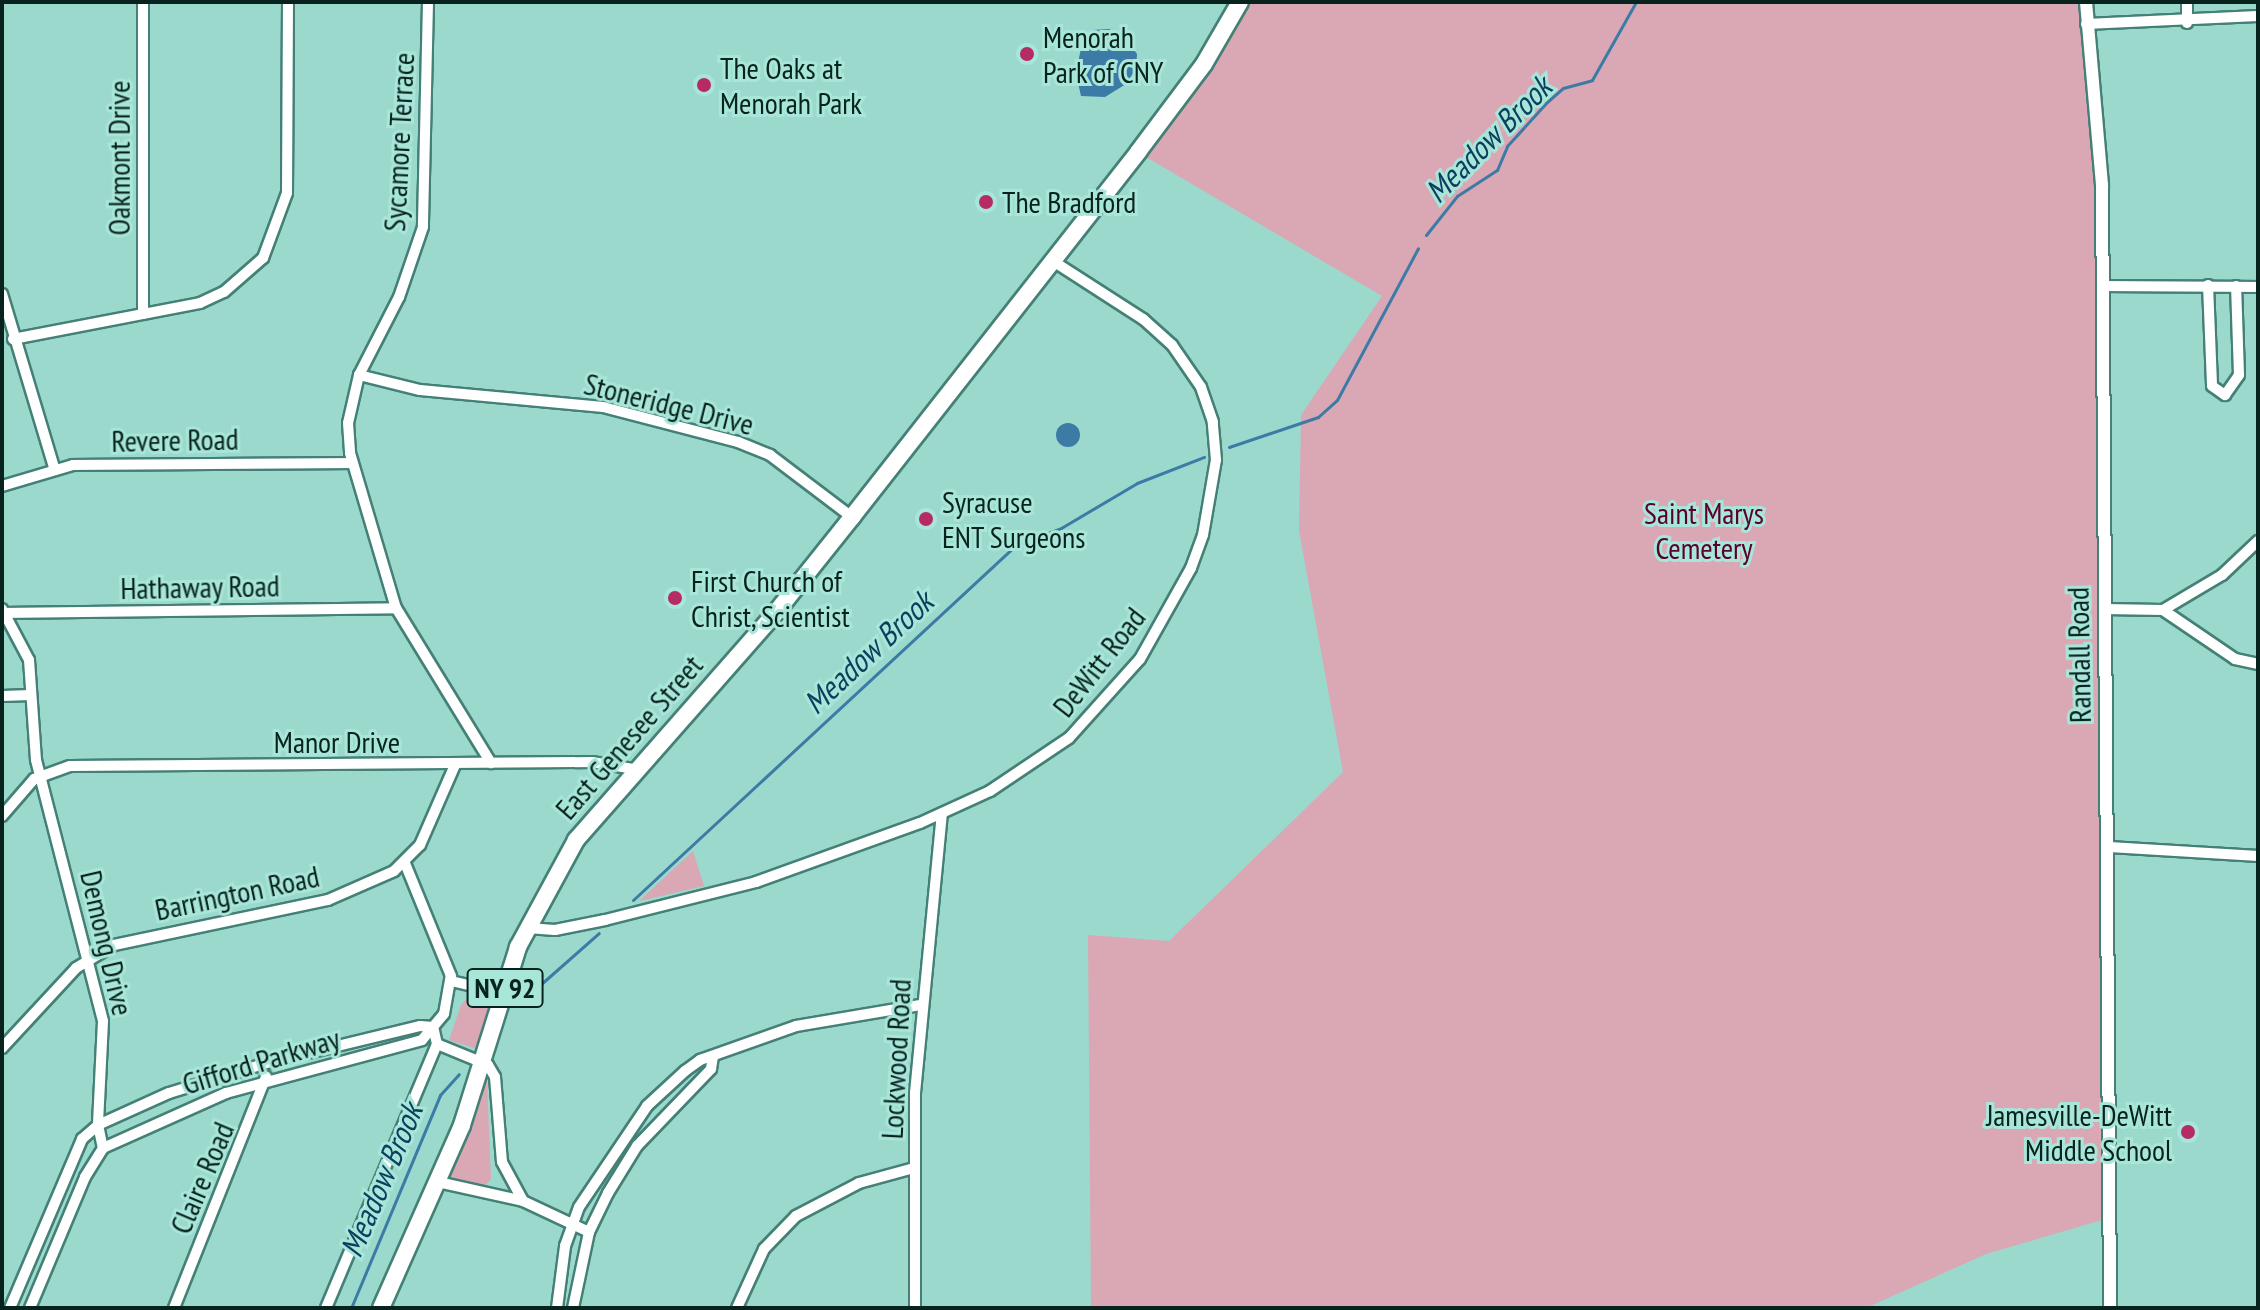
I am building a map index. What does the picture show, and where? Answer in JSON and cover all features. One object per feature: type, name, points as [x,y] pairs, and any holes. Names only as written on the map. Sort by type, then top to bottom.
[{"type":"main road","name":"East Genesee Street","points":[[381,1308],[438,1182],[483,1061],[527,928],[576,840],[634,769],[773,616],[852,517],[1198,73],[1240,2]]},
{"type":"street","name":"Oakmont Drive","points":[[143,2],[143,314]]},
{"type":"street","points":[[13,339],[200,303],[224,292],[269,248],[287,193],[288,2]]},
{"type":"street","name":"Sycamore Terrace","points":[[428,2],[423,227],[399,297],[359,375],[348,423],[352,463],[396,608],[491,763]]},
{"type":"street","name":"Randall Road","points":[[2086,2],[2102,185],[2104,609],[2110,847],[2110,1308]]},
{"type":"street","points":[[2187,2],[2187,23]]},
{"type":"street","points":[[2086,24],[2187,23],[2258,16]]},
{"type":"street","name":"DeWitt Road","points":[[527,928],[555,930],[593,923],[756,882],[942,813],[1020,773],[1069,738],[1107,700],[1169,611],[1191,568],[1210,504],[1215,434],[1193,374],[1143,319],[1053,261]]},
{"type":"street","points":[[2208,285],[2212,386],[2225,395],[2239,375],[2236,286]]},
{"type":"street","points":[[2103,286],[2258,287]]},
{"type":"street","points":[[2,294],[13,339],[54,467]]},
{"type":"street","name":"Stoneridge Drive","points":[[359,375],[459,395],[603,407],[738,442],[787,467],[852,517]]},
{"type":"street","name":"Revere Road","points":[[2,486],[54,467],[352,463]]},
{"type":"street","points":[[2104,609],[2163,610],[2222,575],[2258,541]]},
{"type":"street","name":"Hathaway Road","points":[[4,611],[396,608]]},
{"type":"street","points":[[2163,610],[2235,659],[2258,664]]},
{"type":"street","name":"Demong Drive","points":[[4,611],[29,660],[40,775],[103,1021],[98,1125],[103,1148]]},
{"type":"street","points":[[2,696],[31,695]]},
{"type":"street","name":"Manor Drive","points":[[40,775],[100,764],[609,763],[634,769]]},
{"type":"street","name":"Barrington Road","points":[[2,1048],[88,959],[128,940],[328,900],[372,883],[405,863],[443,803],[455,765]]},
{"type":"street","points":[[2,816],[40,775]]},
{"type":"street","name":"Lockwood Road","points":[[915,1308],[914,1168],[920,1005],[942,813]]},
{"type":"street","points":[[2110,847],[2258,856]]},
{"type":"street","points":[[326,1308],[437,1044],[433,1027],[451,998],[451,981],[405,863]]},
{"type":"street","points":[[451,981],[503,993]]},
{"type":"street","points":[[557,1308],[572,1224],[613,1150],[647,1106],[700,1060],[796,1026],[920,1005]]},
{"type":"street","name":"Gifford Parkway","points":[[98,1125],[169,1093],[263,1064],[420,1026],[433,1027]]},
{"type":"street","name":"Gifford Parkway","points":[[103,1148],[200,1101],[422,1040],[433,1027]]},
{"type":"street","points":[[437,1044],[483,1061],[495,1077],[504,1173],[523,1201]]},
{"type":"street","points":[[573,1308],[589,1232],[637,1146],[711,1069],[713,1057]]},
{"type":"street","points":[[263,1064],[267,1081]]},
{"type":"street","name":"Claire Road","points":[[174,1308],[267,1081]]},
{"type":"street","points":[[10,1308],[82,1139],[98,1125]]},
{"type":"street","points":[[30,1308],[85,1177],[103,1148]]},
{"type":"street","points":[[737,1308],[764,1249],[796,1216],[859,1183],[914,1168]]},
{"type":"street","points":[[438,1182],[523,1201],[589,1232]]},
{"type":"green space","name":"Saint Marys Cemetery","points":[[1251,2],[2086,2],[2099,146],[2111,1161],[2101,1165],[2102,1220],[1986,1254],[1866,1308],[1091,1308],[1088,935],[1169,941],[1343,772],[1299,531],[1301,415],[1382,296],[1146,157],[1212,68]]},
{"type":"green space","points":[[693,851],[704,886],[639,901]]},
{"type":"green space","points":[[473,993],[490,1004],[477,1049],[449,1040],[461,1005]]},
{"type":"green space","points":[[487,1079],[491,1179],[482,1189],[451,1181],[449,1174]]},
{"type":"water","points":[[1109,29],[1125,37],[1137,54],[1136,69],[1126,84],[1105,97],[1081,96],[1076,74],[1081,48],[1093,30]]},
{"type":"water","points":[[1068,423],[1077,426],[1080,435],[1077,444],[1068,447],[1059,444],[1056,435],[1059,426]]},
{"type":"waterway","name":"Meadow Brook","points":[[1426,235],[1457,196],[1497,170],[1507,146],[1547,102],[1563,88],[1592,80],[1636,2]]},
{"type":"waterway","name":"Meadow Brook","points":[[1229,447],[1318,417],[1337,400],[1418,248]]},
{"type":"waterway","name":"Meadow Brook","points":[[633,900],[1016,545],[1061,528],[1137,483],[1204,457]]},
{"type":"waterway","name":"Meadow Brook","points":[[532,992],[599,933]]},
{"type":"waterway","name":"Meadow Brook","points":[[351,1308],[440,1095],[459,1074]]},
{"type":"place","name":"Menorah Park of CNY","points":[[1027,54]]},
{"type":"place","name":"The Oaks at Menorah Park","points":[[704,85]]},
{"type":"place","name":"The Bradford","points":[[986,202]]},
{"type":"place","name":"Syracuse ENT Surgeons","points":[[926,519]]},
{"type":"place","name":"First Church of Christ, Scientist","points":[[675,598]]},
{"type":"place","name":"Jamesville-DeWitt Middle School","points":[[2188,1132]]}]
